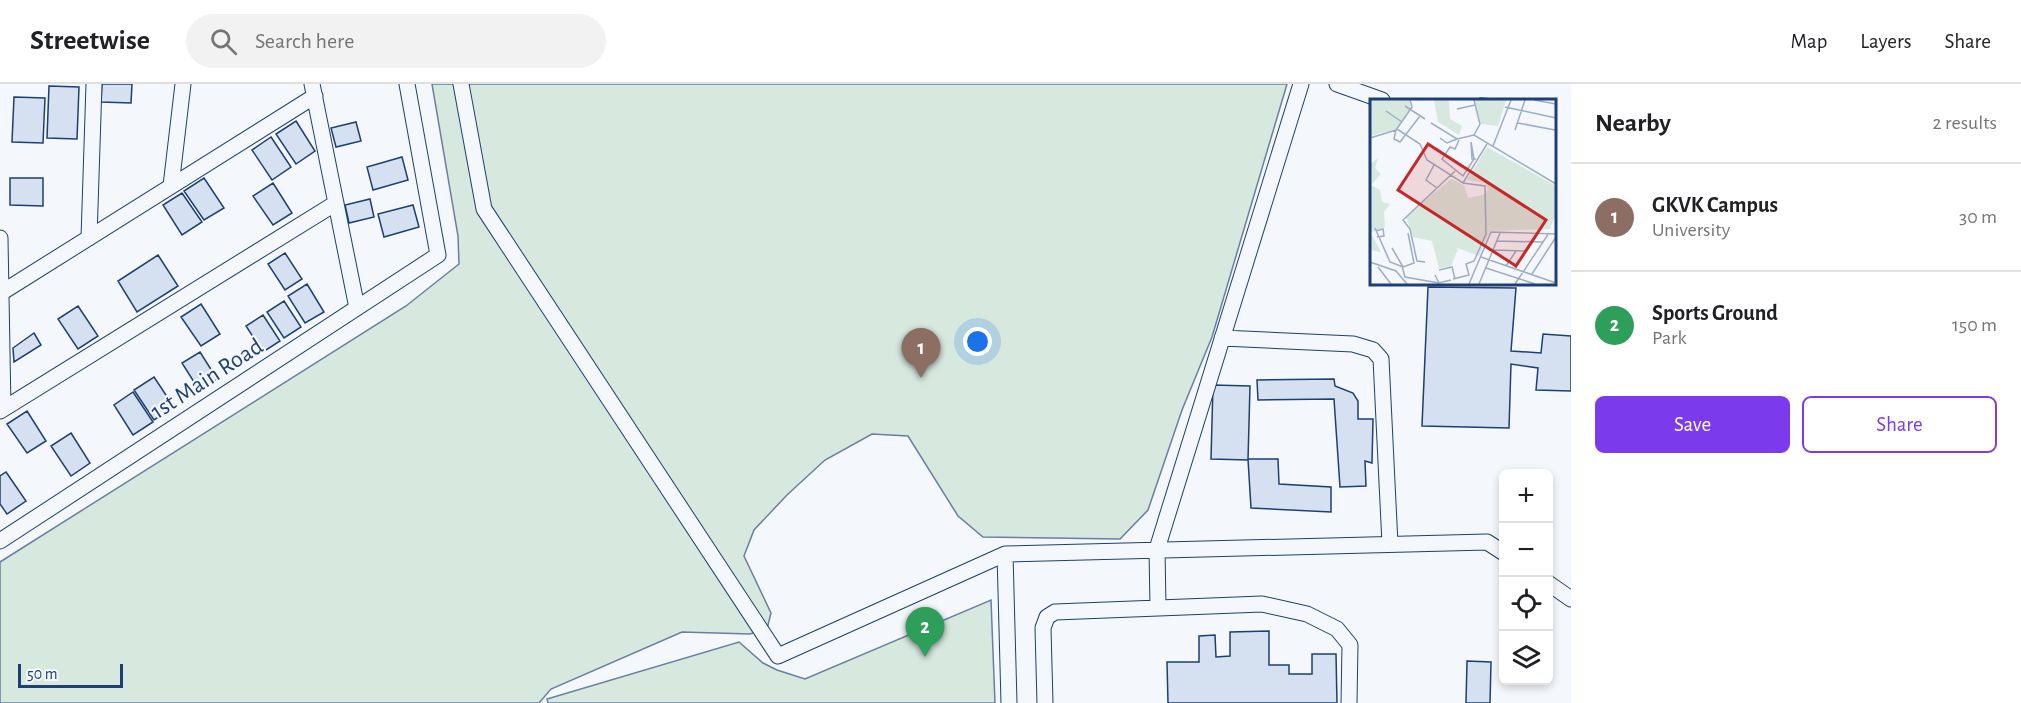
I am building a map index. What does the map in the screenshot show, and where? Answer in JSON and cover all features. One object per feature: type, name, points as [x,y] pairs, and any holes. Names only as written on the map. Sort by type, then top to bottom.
[{"type":"street","points":[[89,238],[94,84]]},
{"type":"street","points":[[171,186],[183,84]]},
{"type":"street","name":"1st Main Road","points":[[0,541],[438,255],[407,84]]},
{"type":"street","points":[[460,84],[484,209],[778,656],[1005,554],[1487,542],[1499,550]]},
{"type":"street","points":[[1158,608],[1157,549],[1301,84]]},
{"type":"street","points":[[1337,84],[1379,99]]},
{"type":"street","points":[[1,293],[171,186],[313,90],[357,308]]},
{"type":"street","points":[[2,410],[336,203]]},
{"type":"street","points":[[0,238],[2,410]]},
{"type":"street","points":[[1222,338],[1353,344],[1373,350],[1381,359],[1390,544]]},
{"type":"street","points":[[1005,554],[1009,703]]},
{"type":"street","points":[[1553,587],[1571,599]]},
{"type":"street","points":[[1045,703],[1043,628],[1047,617],[1055,612],[1262,604],[1307,615],[1337,629],[1350,645],[1349,703]]},
{"type":"shaded area","points":[[432,84],[1287,84],[1212,337],[1182,410],[1148,510],[1120,539],[983,537],[958,516],[908,436],[872,434],[825,460],[754,530],[744,556],[771,613],[767,629],[750,634],[682,632],[551,689],[539,703],[0,703],[0,562],[406,306],[459,264],[458,236]]},
{"type":"shaded area","points":[[991,600],[995,703],[548,703],[547,699],[739,642],[763,663],[805,679]]},
{"type":"building","points":[[102,84],[132,84],[131,103],[101,102]]},
{"type":"building","points":[[49,86],[79,87],[77,139],[47,138]]},
{"type":"building","points":[[14,97],[45,98],[43,143],[12,142]]},
{"type":"building","points":[[296,121],[315,151],[296,164],[276,134]]},
{"type":"building","points":[[356,122],[361,141],[336,147],[331,128]]},
{"type":"building","points":[[271,137],[291,167],[272,180],[252,150]]},
{"type":"building","points":[[402,157],[408,180],[373,190],[367,167]]},
{"type":"building","points":[[10,178],[43,178],[43,206],[10,205]]},
{"type":"building","points":[[204,178],[224,208],[204,220],[184,191]]},
{"type":"building","points":[[273,183],[292,213],[273,225],[253,196]]},
{"type":"building","points":[[182,193],[202,222],[182,235],[163,205]]},
{"type":"building","points":[[370,199],[374,217],[349,223],[345,205]]},
{"type":"building","points":[[413,205],[419,227],[384,237],[378,214]]},
{"type":"building","points":[[285,253],[302,279],[285,290],[268,264]]},
{"type":"building","points":[[158,255],[178,286],[137,312],[118,281]]},
{"type":"building","points":[[307,284],[324,312],[305,323],[288,296]]},
{"type":"building","points":[[1428,287],[1516,288],[1511,351],[1541,353],[1543,334],[1571,336],[1571,391],[1536,390],[1538,368],[1511,364],[1509,428],[1422,426]]},
{"type":"building","points":[[284,301],[301,327],[284,338],[267,312]]},
{"type":"building","points":[[201,304],[220,334],[201,346],[181,317]]},
{"type":"building","points":[[78,306],[98,336],[78,349],[58,319]]},
{"type":"building","points":[[263,315],[280,341],[263,352],[246,326]]},
{"type":"building","points":[[34,333],[41,345],[14,362],[13,348]]},
{"type":"building","points":[[200,352],[217,379],[199,390],[182,363]]},
{"type":"building","points":[[154,377],[174,407],[154,420],[134,390]]},
{"type":"building","points":[[1334,379],[1335,386],[1353,393],[1358,401],[1358,419],[1373,419],[1372,463],[1365,461],[1366,486],[1340,487],[1334,399],[1258,400],[1257,380]]},
{"type":"building","points":[[1213,385],[1250,386],[1248,460],[1211,459]]},
{"type":"building","points":[[133,392],[153,422],[133,435],[114,405]]},
{"type":"building","points":[[27,411],[46,441],[27,453],[7,424]]},
{"type":"building","points":[[71,433],[90,463],[71,476],[51,446]]},
{"type":"building","points":[[1248,459],[1278,459],[1279,484],[1331,487],[1331,512],[1251,508]]},
{"type":"building","points":[[6,472],[26,501],[7,514],[0,504],[0,476]]},
{"type":"building","points":[[1269,631],[1269,665],[1289,665],[1289,674],[1312,674],[1312,654],[1336,654],[1337,703],[1168,703],[1167,662],[1199,662],[1199,636],[1215,635],[1216,657],[1230,656],[1230,632]]},
{"type":"building","points":[[1467,661],[1491,662],[1490,703],[1466,703]]},
{"type":"place","name":"GKVK Campus","points":[[921,378]]},
{"type":"place","name":"Sports Ground","points":[[925,657]]}]
